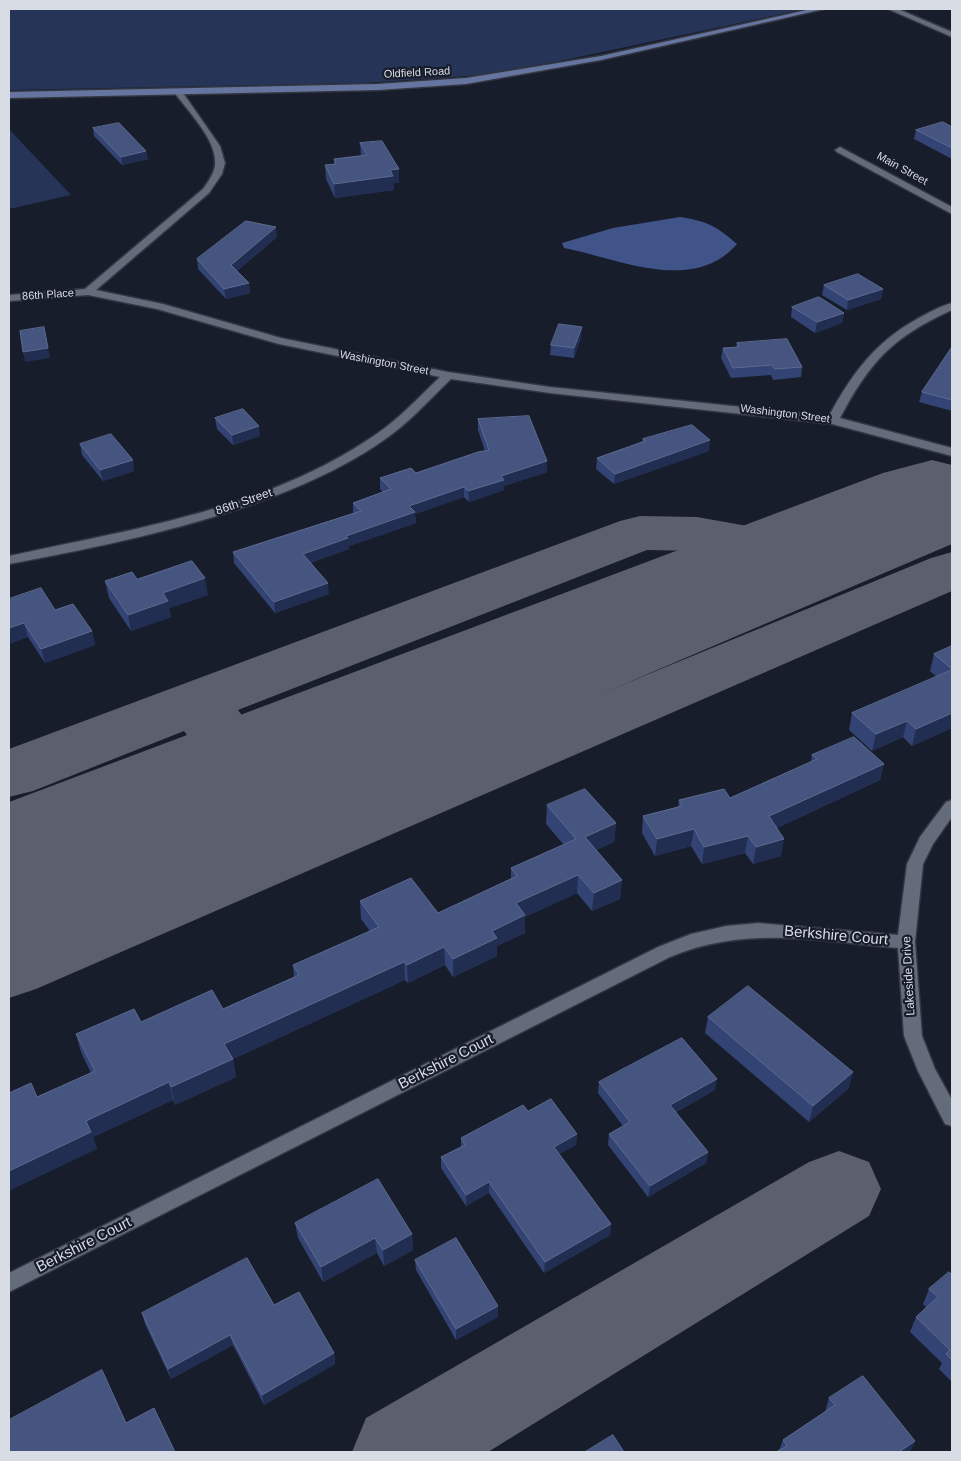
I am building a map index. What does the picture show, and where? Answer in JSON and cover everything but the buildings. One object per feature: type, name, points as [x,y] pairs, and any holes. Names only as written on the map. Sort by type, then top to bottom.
[{"type":"street","name":"Oldfield Road","points":[[9,95],[378,87],[466,82],[601,58],[820,9]]},
{"type":"street","points":[[892,9],[952,35]]},
{"type":"street","points":[[88,292],[206,191],[217,174],[220,165],[217,147],[178,92]]},
{"type":"street","name":"Main Street","points":[[840,150],[952,211]]},
{"type":"street","name":"86th Place","points":[[9,298],[88,292]]},
{"type":"street","name":"Washington Street","points":[[88,292],[159,306],[279,341],[448,375],[550,390],[833,420],[952,452]]},
{"type":"street","points":[[833,420],[858,375],[883,347],[914,325],[952,306]]},
{"type":"street","name":"86th Street","points":[[9,560],[188,520],[232,507],[290,485],[369,445],[400,421],[448,375]]},
{"type":"street","name":"Lakeside Drive","points":[[952,806],[926,841],[915,864],[906,942],[909,1003],[913,1036],[927,1071],[952,1118]]},
{"type":"street","name":"Berkshire Court","points":[[9,1283],[656,956],[691,941],[726,933],[758,930],[906,942]]},
{"type":"shaded area","points":[[9,9],[805,9],[560,61],[481,75],[363,83],[9,90]]},
{"type":"shaded area","points":[[9,129],[71,195],[9,209]]},
{"type":"shaded area","points":[[680,217],[711,225],[737,244],[719,259],[699,268],[677,270],[630,265],[564,248],[562,243],[613,228]]},
{"type":"taxiway","points":[[952,493],[932,502],[952,518]]},
{"type":"taxiway","points":[[197,702],[640,533],[697,534],[806,552]]},
{"type":"taxiway","points":[[9,968],[952,570]]},
{"type":"taxiway","points":[[9,774],[197,702]]},
{"type":"taxiway","points":[[197,702],[302,844]]},
{"type":"taxiway","points":[[400,1452],[839,1189]]},
{"type":"runway","points":[[9,873],[932,502]]}]
